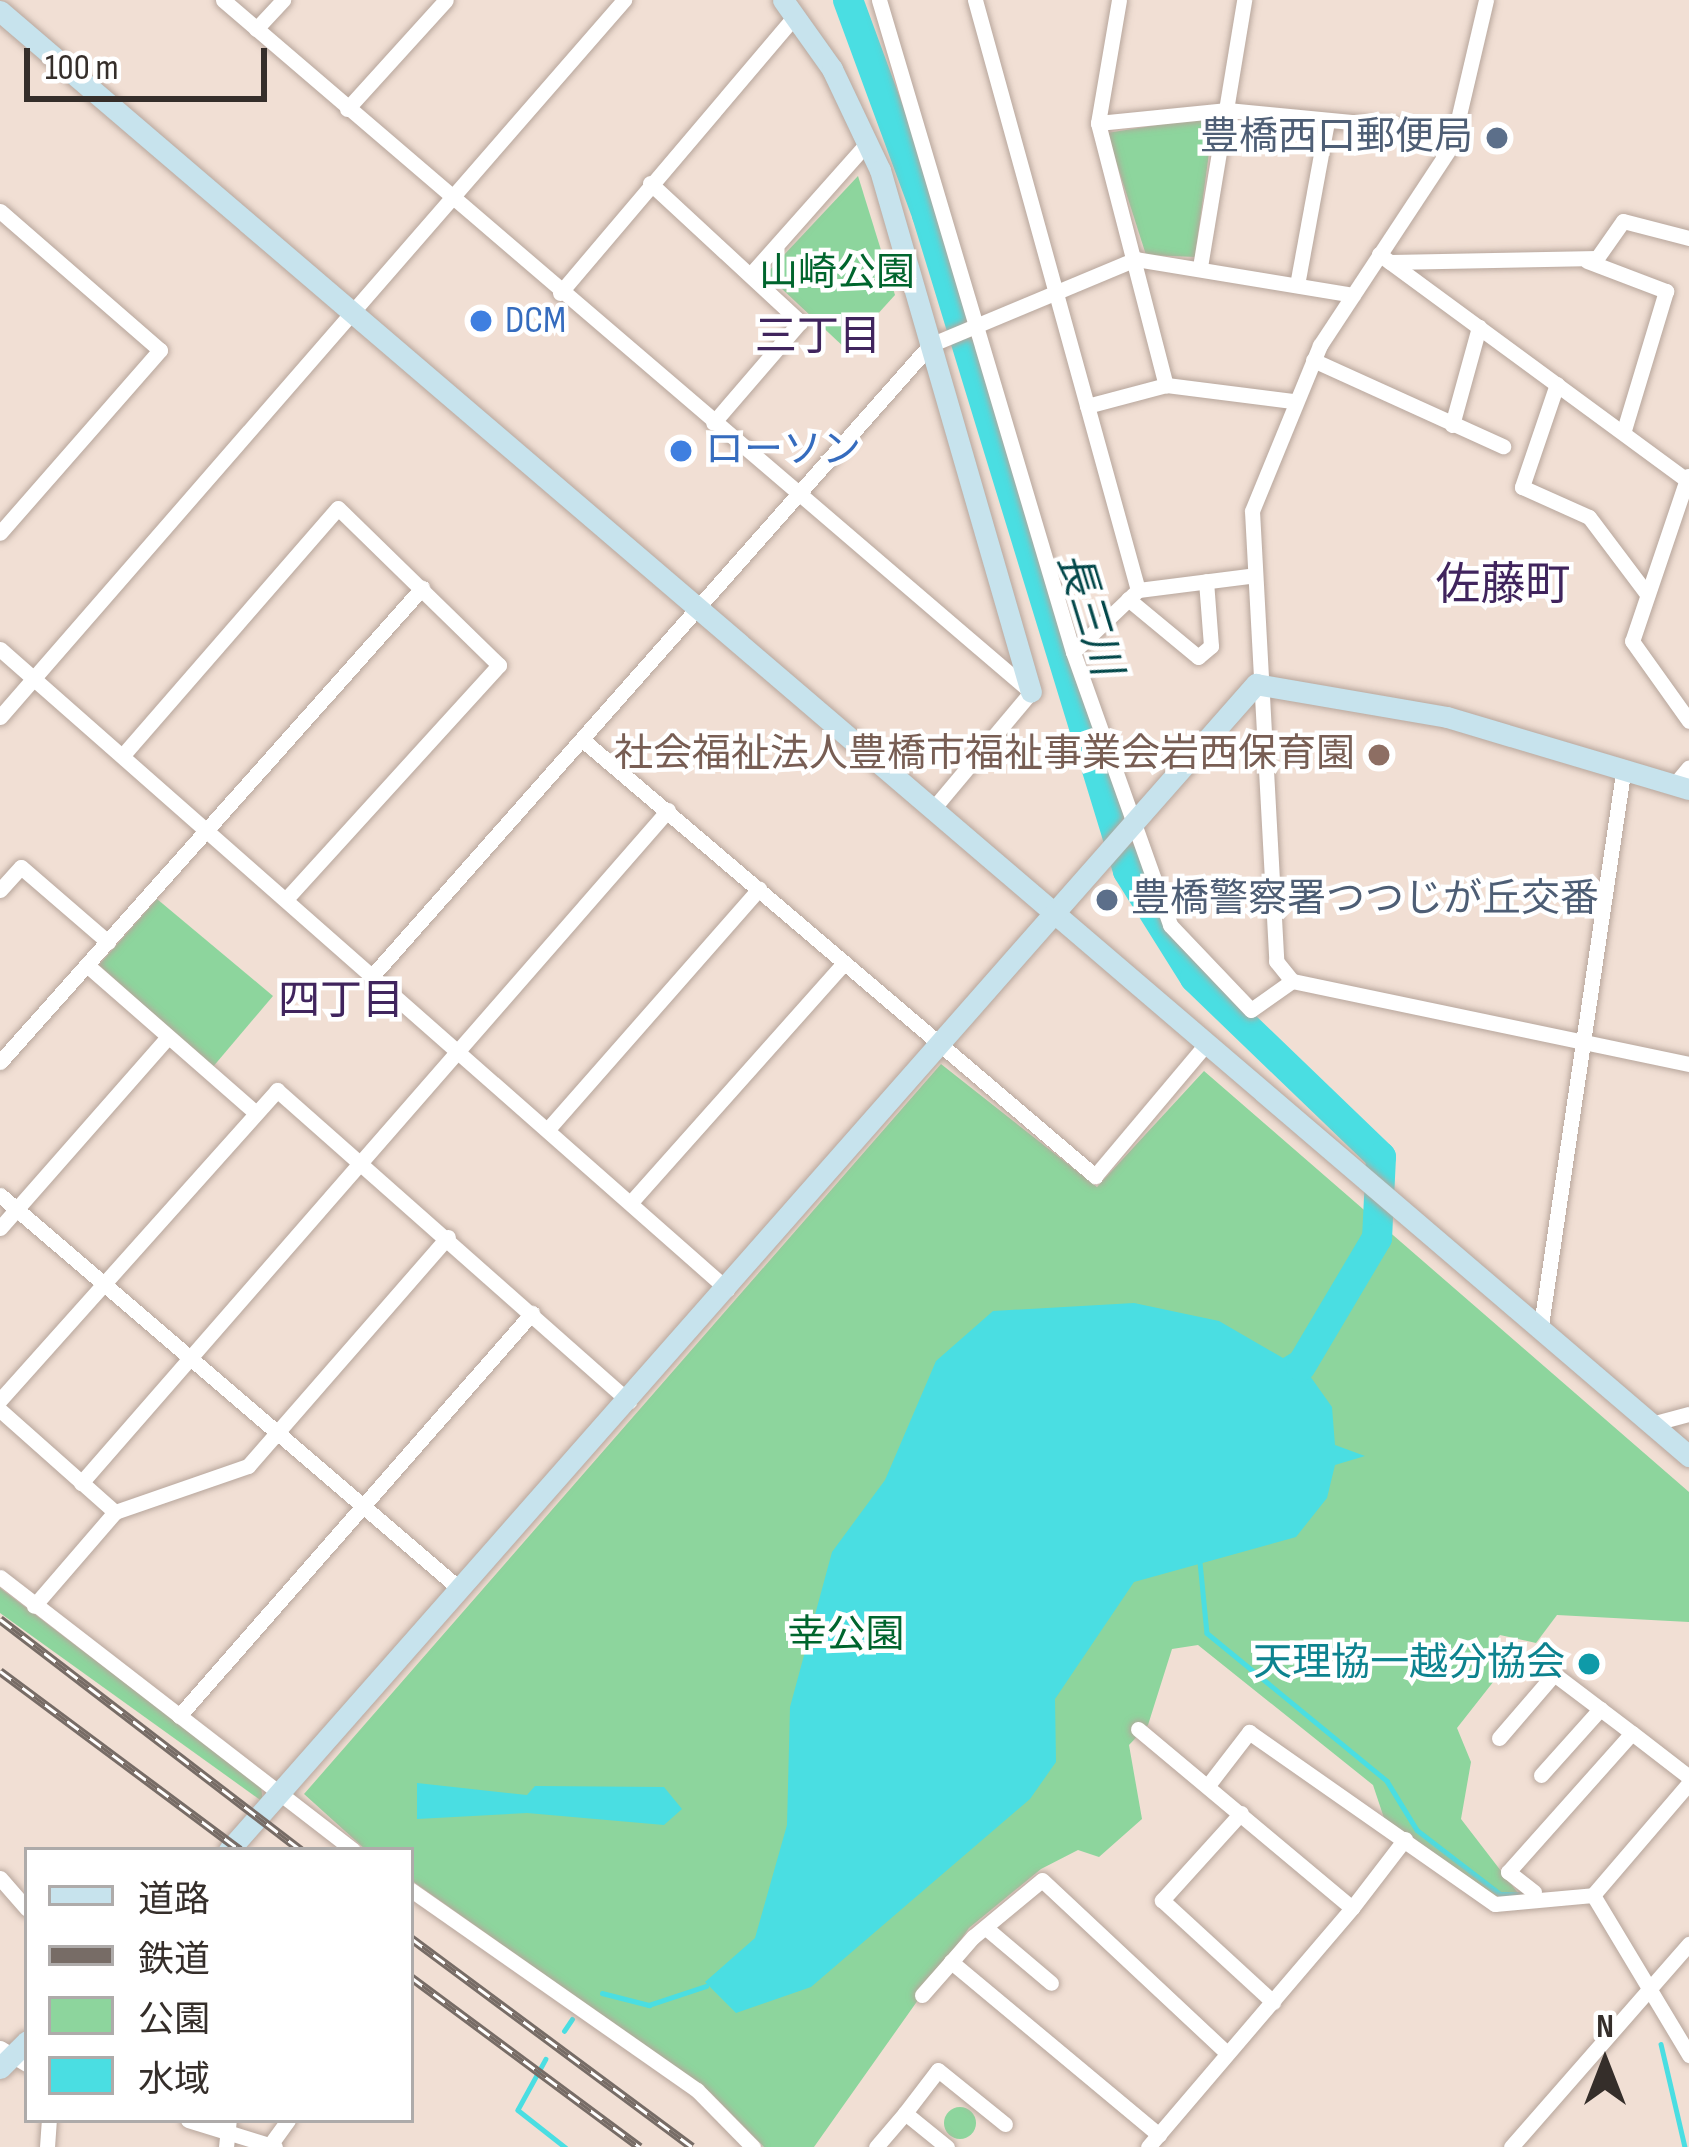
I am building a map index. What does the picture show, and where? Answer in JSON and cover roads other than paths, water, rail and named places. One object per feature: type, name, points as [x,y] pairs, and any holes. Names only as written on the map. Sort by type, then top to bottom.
[{"type":"street","points":[[224,0],[448,200],[1031,692]]},
{"type":"street","points":[[256,29],[283,0]]},
{"type":"street","points":[[347,109],[446,0]]},
{"type":"street","points":[[0,717],[624,0]]},
{"type":"street","points":[[878,0],[1073,652],[1170,925],[1251,1010],[1292,981]]},
{"type":"street","points":[[975,0],[1087,406],[1133,594],[1198,657],[1211,646],[1206,581]]},
{"type":"street","points":[[1119,0],[1098,123],[1166,385]]},
{"type":"street","points":[[1200,267],[1244,0]]},
{"type":"street","points":[[1486,0],[1455,133],[1385,258],[1353,296],[1313,360],[1252,512],[1249,577],[1276,961],[1292,981],[1576,1045],[1689,1064]]},
{"type":"street","points":[[560,293],[788,8],[868,141],[1031,692]]},
{"type":"street","points":[[0,11],[937,804],[1207,1043],[1689,1456]]},
{"type":"street","points":[[1098,123],[1227,110],[1455,133]]},
{"type":"street","points":[[1297,285],[1327,121]]},
{"type":"street","points":[[749,275],[868,141]]},
{"type":"street","points":[[650,183],[800,322],[712,423]]},
{"type":"street","points":[[0,212],[160,350],[0,533]]},
{"type":"street","points":[[1385,258],[1597,258],[1623,221],[1689,238]]},
{"type":"street","points":[[1385,258],[1688,478],[1632,641],[1689,721]]},
{"type":"street","points":[[1579,258],[1666,291],[1623,433]]},
{"type":"street","points":[[373,975],[801,499],[930,345],[1054,286],[1136,259],[1353,296]]},
{"type":"street","points":[[1452,425],[1479,327]]},
{"type":"street","points":[[1313,360],[1503,446]]},
{"type":"street","points":[[1557,384],[1522,487],[1589,518],[1647,594]]},
{"type":"street","points":[[1087,406],[1166,385],[1293,401]]},
{"type":"street","points":[[123,754],[338,508],[499,664],[286,898]]},
{"type":"street","points":[[1073,652],[1133,594],[1249,577]]},
{"type":"street","points":[[0,1062],[422,588]]},
{"type":"street","points":[[0,649],[727,1289]]},
{"type":"street","points":[[1256,684],[1448,718],[1623,773],[1684,780]]},
{"type":"street","points":[[233,1847],[1256,684]]},
{"type":"street","points":[[937,804],[1031,692]]},
{"type":"street","points":[[585,742],[1095,1176],[1207,1043]]},
{"type":"street","points":[[1541,1325],[1576,1045],[1623,773]]},
{"type":"street","points":[[81,1483],[668,810]]},
{"type":"street","points":[[0,890],[21,867],[108,942]]},
{"type":"street","points":[[548,1129],[759,889]]},
{"type":"street","points":[[632,1201],[844,963]]},
{"type":"street","points":[[88,966],[256,1113]]},
{"type":"street","points":[[0,1228],[167,1038]]},
{"type":"street","points":[[0,1400],[278,1090],[629,1401]]},
{"type":"street","points":[[0,1195],[461,1590]]},
{"type":"street","points":[[34,1606],[115,1512],[248,1466],[448,1237]]},
{"type":"street","points":[[179,1716],[532,1313]]},
{"type":"street","points":[[0,1410],[115,1512]]},
{"type":"street","points":[[1651,1424],[1689,1414]]},
{"type":"street","points":[[0,1577],[349,1847]]},
{"type":"street","points":[[1499,1738],[1554,1674],[1689,1780],[1593,1895]]},
{"type":"street","points":[[1541,1775],[1600,1709]]},
{"type":"street","points":[[1138,1729],[1352,1908]]},
{"type":"street","points":[[1209,1784],[1249,1732],[1364,1821],[1405,1839],[1495,1904],[1534,1892],[1593,1895]]},
{"type":"street","points":[[1534,1892],[1508,1872],[1632,1733]]},
{"type":"street","points":[[1241,1814],[1162,1900],[1274,2002]]},
{"type":"street","points":[[951,1962],[1154,2141],[1405,1839]]},
{"type":"street","points":[[0,1878],[24,1906]]},
{"type":"street","points":[[922,1995],[986,1928],[1042,1880],[1227,2053]]},
{"type":"street","points":[[414,1892],[697,2090],[753,2147]]},
{"type":"street","points":[[1593,1895],[1689,2055]]},
{"type":"street","points":[[986,1928],[1051,1983]]},
{"type":"street","points":[[1511,2147],[1689,1944]]},
{"type":"street","points":[[876,2147],[938,2070],[1005,2124]]},
{"type":"street","points":[[905,2113],[947,2147]]},
{"type":"street","points":[[197,2123],[272,2146]]},
{"type":"water","points":[[1134,1303],[1219,1321],[1283,1358],[1293,1352],[1332,1407],[1335,1445],[1365,1456],[1335,1465],[1327,1498],[1296,1537],[1134,1582],[1055,1699],[1056,1762],[1030,1799],[811,1987],[736,2013],[705,1982],[755,1938],[787,1825],[790,1707],[832,1552],[885,1480],[936,1361],[993,1311]]},
{"type":"water","points":[[417,1783],[527,1795],[535,1786],[664,1787],[682,1809],[664,1825],[527,1813],[417,1819]]},
{"type":"waterway","name":"長三川","points":[[848,0],[927,215],[1128,871],[1195,978],[1381,1157],[1377,1238],[1301,1366]]},
{"type":"waterway","points":[[1200,1562],[1207,1633],[1387,1781],[1417,1830],[1500,1894],[1521,1894]]},
{"type":"waterway","points":[[602,1993],[649,2005],[706,1986]]},
{"type":"waterway","points":[[564,2031],[572,2019]]},
{"type":"waterway","points":[[1661,2044],[1685,2147]]},
{"type":"waterway","points":[[546,2059],[518,2110],[565,2147]]},
{"type":"railway","points":[[0,1619],[297,1847]]},
{"type":"railway","points":[[0,1671],[236,1847]]},
{"type":"railway","points":[[414,1940],[692,2147]]},
{"type":"railway","points":[[414,1979],[640,2147]]},
{"type":"place","name":"豊橋西口郵便局","points":[[1497,138]]},
{"type":"place","name":"DCM","points":[[481,321]]},
{"type":"place","name":"ローソン","points":[[681,451]]},
{"type":"place","name":"社会福祉法人豊橋市福祉事業会岩西保育園","points":[[1379,755]]},
{"type":"place","name":"豊橋警察署つつじが丘交番","points":[[1107,900]]},
{"type":"place","name":"天理協一越分協会","points":[[1589,1664]]},
{"type":"district","name":"三丁目","points":[[818,338]]},
{"type":"district","name":"佐藤町","points":[[1503,586]]},
{"type":"district","name":"四丁目","points":[[341,1002]]},
{"type":"park label","name":"山崎公園","points":[[837,274]]},
{"type":"park label","name":"幸公園","points":[[846,1636]]}]
